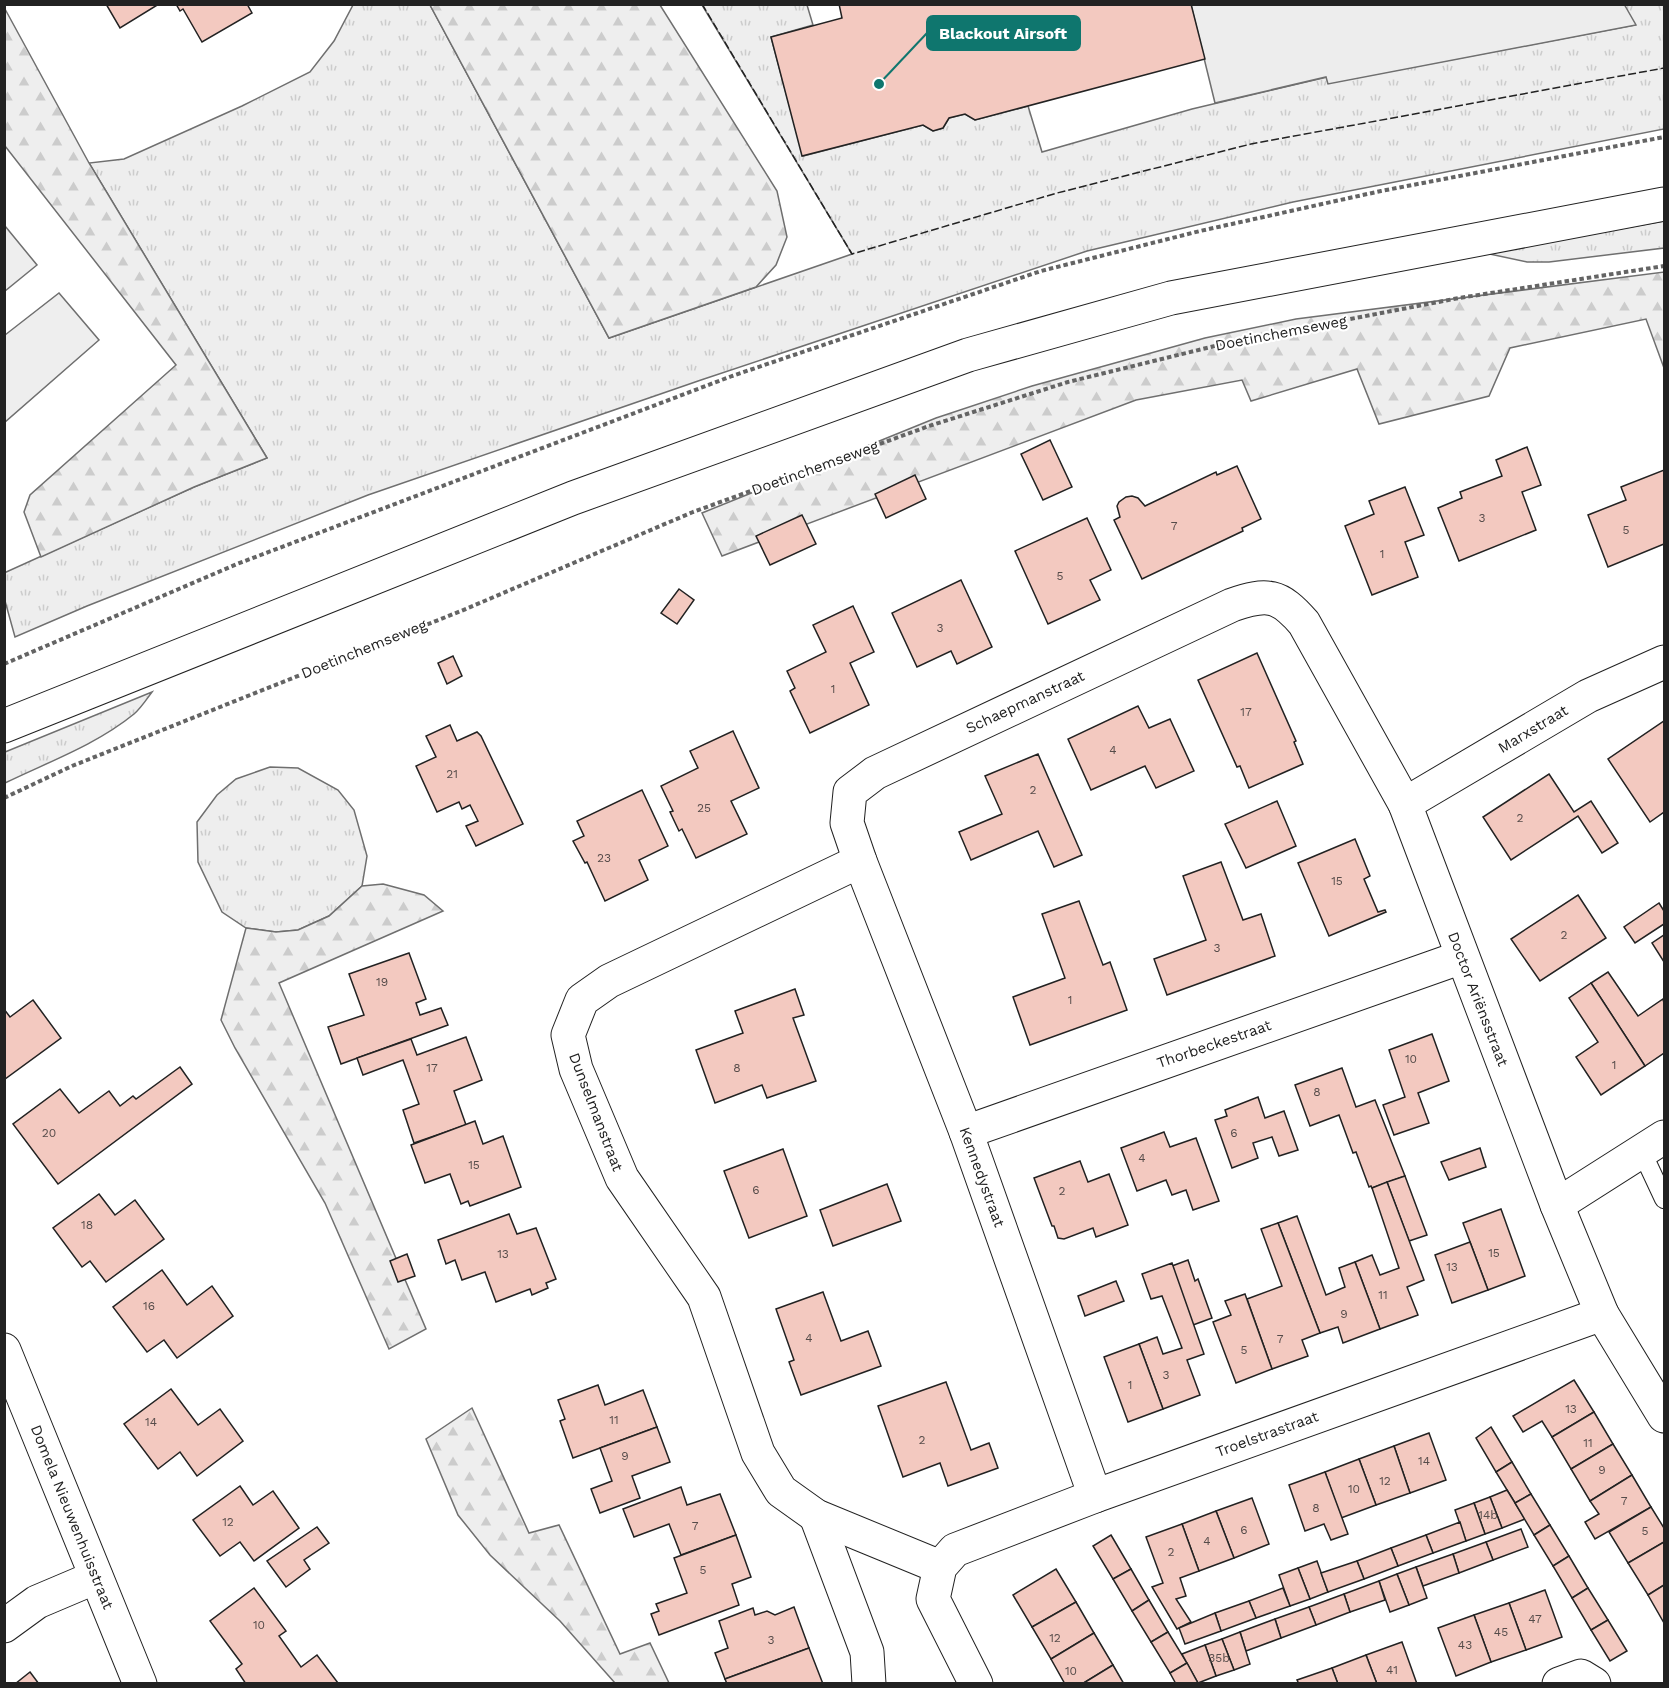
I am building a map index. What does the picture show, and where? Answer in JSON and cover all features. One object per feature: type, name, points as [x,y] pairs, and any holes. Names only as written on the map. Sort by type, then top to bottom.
[{"type":"street","points":[[4,726],[573,498],[968,355],[1171,298],[1665,204]]},
{"type":"street","name":"Doctor Ariënsstraat","points":[[1272,597],[1289,606],[1304,623],[1405,804],[1557,1205],[1602,1314],[1665,1416]]},
{"type":"street","name":"Schaepmanstraat","points":[[860,861],[848,823],[850,792],[875,773],[1232,605],[1251,598],[1272,597]]},
{"type":"street","name":"Marxstraat","points":[[1405,804],[1588,696],[1665,662]]},
{"type":"street","name":"Kennedystraat","points":[[860,861],[966,1132],[1095,1496]]},
{"type":"street","name":"Dunselmanstraat","points":[[860,861],[609,981],[582,1000],[568,1035],[576,1069],[622,1178],[704,1297],[758,1454],[782,1491],[816,1516],[940,1567]]},
{"type":"street","name":"Thorbeckestraat","points":[[966,1132],[1462,957]]},
{"type":"street","points":[[1557,1205],[1653,1144]]},
{"type":"street","name":"Troelstrastraat","points":[[940,1567],[955,1550],[1095,1496],[1602,1314]]},
{"type":"street","name":"Domela Nieuwenhuisstraat","points":[[4,1350],[140,1683]]},
{"type":"street","points":[[816,1516],[867,1652],[869,1683]]},
{"type":"street","points":[[940,1567],[933,1599],[976,1683]]},
{"type":"street","points":[[4,1626],[37,1602],[96,1577]]},
{"type":"street","points":[[1559,1683],[1581,1676],[1593,1683]]},
{"type":"lane","points":[[1653,1144],[1665,1199]]},
{"type":"path","name":"Doetinchemseweg","points":[[4,798],[72,766],[461,611],[693,512],[929,426],[1068,382],[1231,342],[1459,298],[1665,266]]},
{"type":"green space","points":[[353,5],[430,5],[609,338],[852,254],[702,5],[807,5],[813,25],[771,37],[803,156],[923,125],[933,131],[943,128],[949,118],[965,114],[975,120],[1028,106],[1042,152],[1192,109],[1327,77],[1328,83],[1635,25],[1624,5],[1664,5],[1664,129],[1293,202],[1087,251],[701,380],[368,495],[87,606],[15,637],[5,601],[4,573],[194,487],[267,458],[89,163],[124,159],[242,106],[310,72],[334,41]]},
{"type":"green space","points":[[430,5],[660,5],[777,191],[787,237],[776,265],[756,287],[609,338]]},
{"type":"green space","points":[[5,9],[89,163],[267,458],[194,487],[41,557],[24,512],[30,495],[176,365],[5,146]]},
{"type":"green space","points":[[1664,221],[1664,248],[1549,262],[1527,262],[1485,253]]},
{"type":"green space","points":[[5,226],[37,265],[4,291]]},
{"type":"green space","points":[[1664,272],[1664,368],[1646,319],[1510,348],[1489,396],[1379,424],[1357,369],[1251,401],[1242,380],[1136,400],[722,556],[702,513],[936,418],[1032,386],[1205,338],[1296,319]]},
{"type":"green space","points":[[59,293],[99,340],[5,422],[5,335]]},
{"type":"green space","points":[[152,692],[134,714],[104,735],[5,783],[5,752]]},
{"type":"green space","points":[[270,767],[298,768],[338,790],[354,810],[367,856],[362,886],[329,916],[298,930],[276,932],[246,928],[222,912],[198,862],[197,822],[217,795],[236,779]]},
{"type":"green space","points":[[383,884],[424,895],[443,911],[279,983],[426,1329],[389,1349],[325,1203],[221,1020],[246,928],[276,932],[298,930],[329,916],[362,886]]},
{"type":"green space","points":[[472,1408],[529,1533],[559,1525],[620,1654],[650,1643],[669,1683],[615,1683],[560,1621],[490,1555],[458,1515],[426,1439]]},
{"type":"shaded area","points":[[1624,4],[1636,25],[1328,84],[1326,77],[1215,103],[1191,5]]},
{"type":"building","points":[[106,4],[159,4],[120,28]]},
{"type":"building","points":[[176,4],[247,4],[252,13],[202,42],[183,9],[180,11]]},
{"type":"building","points":[[839,4],[1191,4],[1205,59],[975,120],[965,114],[949,118],[943,128],[933,131],[923,125],[802,156],[771,37],[842,18]]},
{"type":"building","points":[[1050,440],[1072,487],[1043,500],[1021,454]]},
{"type":"building","points":[[1527,447],[1541,485],[1522,492],[1536,530],[1459,561],[1438,508],[1462,498],[1460,492],[1502,476],[1496,460]]},
{"type":"building","points":[[1237,466],[1261,519],[1242,528],[1243,531],[1142,579],[1114,520],[1120,517],[1117,506],[1119,502],[1132,496],[1138,498],[1145,506],[1216,472],[1217,475]]},
{"type":"building","points":[[1664,470],[1664,544],[1608,567],[1588,515],[1626,500],[1621,487]]},
{"type":"building","points":[[915,475],[926,499],[886,518],[875,494]]},
{"type":"building","points":[[1405,487],[1424,535],[1405,542],[1418,577],[1372,595],[1345,526],[1374,514],[1369,501]]},
{"type":"building","points":[[802,515],[816,544],[770,565],[756,536]]},
{"type":"building","points":[[1087,518],[1111,570],[1090,580],[1100,600],[1048,624],[1015,551]]},
{"type":"building","points":[[961,580],[992,647],[957,664],[951,651],[917,667],[892,613]]},
{"type":"building","points":[[679,589],[694,600],[677,624],[661,613]]},
{"type":"building","points":[[853,606],[874,652],[850,663],[869,705],[810,733],[790,691],[795,688],[787,671],[826,652],[813,625]]},
{"type":"building","points":[[1257,653],[1296,741],[1294,742],[1303,764],[1249,788],[1240,766],[1237,767],[1198,680]]},
{"type":"building","points":[[453,656],[462,676],[447,684],[438,663]]},
{"type":"building","points":[[1138,706],[1149,728],[1170,719],[1194,771],[1156,788],[1145,766],[1091,790],[1068,739]]},
{"type":"building","points":[[1664,721],[1664,812],[1650,822],[1608,759]]},
{"type":"building","points":[[450,725],[457,741],[477,732],[481,736],[523,824],[476,846],[466,826],[478,821],[470,805],[462,809],[459,802],[437,812],[416,766],[436,757],[426,736]]},
{"type":"building","points":[[733,731],[759,788],[731,801],[747,834],[696,858],[682,829],[679,831],[670,812],[673,811],[661,786],[698,768],[690,751]]},
{"type":"building","points":[[1038,754],[1082,855],[1054,867],[1038,831],[971,860],[959,832],[1002,814],[985,776]]},
{"type":"building","points":[[1549,774],[1574,812],[1591,801],[1618,843],[1602,853],[1578,816],[1511,860],[1483,817]]},
{"type":"building","points":[[642,790],[668,846],[639,860],[648,880],[605,901],[587,862],[585,863],[573,841],[584,836],[577,821]]},
{"type":"building","points":[[1277,801],[1296,846],[1246,868],[1225,824]]},
{"type":"building","points":[[1355,839],[1370,876],[1364,879],[1378,912],[1385,910],[1386,912],[1329,936],[1298,863]]},
{"type":"building","points":[[1221,862],[1243,920],[1261,914],[1275,956],[1167,995],[1154,959],[1206,940],[1183,876]]},
{"type":"building","points":[[1578,895],[1606,938],[1540,981],[1511,939]]},
{"type":"building","points":[[1079,901],[1103,965],[1110,962],[1127,1010],[1030,1045],[1013,997],[1065,978],[1042,914]]},
{"type":"building","points":[[1659,903],[1664,911],[1664,924],[1635,943],[1624,927]]},
{"type":"building","points":[[1664,935],[1664,962],[1652,943]]},
{"type":"building","points":[[409,953],[426,999],[416,1003],[420,1015],[441,1008],[448,1025],[341,1064],[328,1027],[364,1015],[349,974]]},
{"type":"building","points":[[1608,972],[1638,1016],[1663,999],[1664,1053],[1645,1066],[1591,983]]},
{"type":"building","points":[[1591,983],[1645,1066],[1601,1095],[1576,1057],[1598,1042],[1569,998]]},
{"type":"building","points":[[795,989],[804,1015],[793,1018],[816,1081],[767,1098],[762,1085],[715,1103],[696,1050],[743,1033],[735,1011]]},
{"type":"building","points":[[33,1000],[61,1038],[5,1079],[4,1009],[10,1017]]},
{"type":"building","points":[[1432,1034],[1449,1081],[1418,1093],[1429,1123],[1394,1135],[1383,1105],[1405,1097],[1389,1050]]},
{"type":"building","points":[[466,1037],[482,1080],[454,1091],[466,1125],[414,1143],[403,1110],[419,1104],[403,1060],[363,1075],[357,1058],[411,1039],[417,1055]]},
{"type":"building","points":[[180,1067],[192,1084],[58,1184],[13,1124],[60,1089],[79,1113],[109,1091],[120,1106],[133,1096],[136,1099]]},
{"type":"building","points":[[1342,1068],[1356,1107],[1375,1100],[1405,1176],[1372,1188],[1369,1187],[1339,1115],[1310,1126],[1295,1085]]},
{"type":"building","points":[[1258,1097],[1265,1118],[1284,1111],[1298,1150],[1279,1156],[1272,1137],[1253,1143],[1258,1158],[1232,1168],[1215,1120],[1227,1116],[1225,1110]]},
{"type":"building","points":[[475,1121],[483,1144],[503,1136],[521,1187],[470,1206],[468,1201],[461,1204],[450,1174],[425,1183],[411,1145]]},
{"type":"building","points":[[1164,1132],[1170,1147],[1196,1138],[1219,1201],[1193,1210],[1186,1190],[1172,1195],[1166,1180],[1137,1191],[1121,1148]]},
{"type":"building","points":[[1480,1148],[1486,1167],[1449,1180],[1441,1162]]},
{"type":"building","points":[[783,1149],[807,1216],[749,1238],[724,1171]]},
{"type":"building","points":[[1080,1161],[1088,1182],[1109,1174],[1128,1225],[1096,1237],[1093,1228],[1064,1239],[1058,1238],[1034,1178]]},
{"type":"building","points":[[1405,1176],[1427,1235],[1409,1241],[1387,1182]]},
{"type":"building","points":[[1387,1182],[1424,1280],[1407,1287],[1418,1315],[1380,1329],[1355,1262],[1372,1255],[1380,1275],[1399,1268],[1372,1188]]},
{"type":"building","points":[[887,1184],[901,1221],[833,1246],[820,1210]]},
{"type":"building","points":[[99,1194],[115,1215],[135,1200],[164,1239],[106,1282],[90,1261],[82,1267],[53,1228]]},
{"type":"building","points":[[1501,1209],[1525,1276],[1488,1290],[1463,1223]]},
{"type":"building","points":[[509,1214],[517,1234],[536,1228],[556,1279],[546,1283],[548,1288],[532,1295],[530,1289],[496,1302],[485,1272],[462,1280],[455,1260],[446,1264],[438,1240]]},
{"type":"building","points":[[1297,1216],[1326,1295],[1345,1287],[1339,1268],[1355,1262],[1380,1329],[1343,1343],[1338,1327],[1320,1333],[1278,1223]]},
{"type":"building","points":[[1278,1223],[1320,1333],[1302,1340],[1308,1356],[1272,1369],[1247,1299],[1282,1286],[1261,1229]]},
{"type":"building","points":[[1470,1242],[1488,1290],[1452,1303],[1435,1255]]},
{"type":"building","points":[[407,1254],[415,1276],[398,1282],[390,1261]]},
{"type":"building","points":[[1188,1260],[1195,1281],[1198,1279],[1212,1318],[1193,1325],[1172,1266]]},
{"type":"building","points":[[1172,1263],[1204,1354],[1187,1360],[1200,1395],[1163,1409],[1139,1344],[1157,1337],[1163,1354],[1182,1348],[1162,1296],[1151,1299],[1142,1274]]},
{"type":"building","points":[[162,1270],[187,1305],[212,1286],[233,1316],[177,1358],[164,1340],[147,1352],[113,1307]]},
{"type":"building","points":[[1116,1281],[1124,1301],[1085,1316],[1078,1296]]},
{"type":"building","points":[[823,1292],[841,1341],[868,1331],[881,1366],[801,1395],[789,1362],[794,1360],[776,1309]]},
{"type":"building","points":[[1245,1294],[1272,1369],[1236,1383],[1213,1322],[1231,1315],[1225,1301]]},
{"type":"building","points":[[1139,1344],[1163,1409],[1128,1422],[1104,1357]]},
{"type":"building","points":[[1574,1380],[1594,1412],[1552,1437],[1542,1421],[1523,1432],[1513,1416]]},
{"type":"building","points":[[946,1382],[971,1450],[989,1443],[998,1468],[948,1486],[940,1463],[903,1477],[878,1406]]},
{"type":"building","points":[[598,1385],[605,1405],[643,1390],[657,1427],[573,1458],[560,1421],[565,1419],[558,1400]]},
{"type":"building","points":[[171,1389],[198,1425],[220,1409],[243,1441],[197,1476],[180,1452],[158,1469],[124,1424]]},
{"type":"building","points":[[1594,1412],[1613,1444],[1571,1469],[1552,1437]]},
{"type":"building","points":[[657,1427],[670,1462],[632,1476],[640,1498],[600,1513],[591,1489],[612,1481],[600,1448]]},
{"type":"building","points":[[1491,1427],[1512,1462],[1496,1472],[1476,1438]]},
{"type":"building","points":[[1429,1433],[1446,1480],[1410,1493],[1394,1446]]},
{"type":"building","points":[[1613,1444],[1632,1475],[1590,1501],[1571,1469]]},
{"type":"building","points":[[1394,1446],[1410,1493],[1376,1505],[1359,1459]]},
{"type":"building","points":[[1359,1459],[1376,1505],[1341,1518],[1325,1472]]},
{"type":"building","points":[[1512,1462],[1531,1494],[1515,1503],[1496,1472]]},
{"type":"building","points":[[1325,1472],[1348,1534],[1331,1540],[1324,1524],[1305,1531],[1289,1485]]},
{"type":"building","points":[[1632,1475],[1651,1507],[1595,1539],[1585,1522],[1599,1514],[1590,1501]]},
{"type":"building","points":[[240,1486],[253,1505],[273,1491],[299,1528],[254,1561],[240,1542],[220,1556],[193,1520]]},
{"type":"building","points":[[681,1487],[687,1505],[720,1494],[736,1535],[681,1555],[669,1524],[634,1537],[623,1509]]},
{"type":"building","points":[[1507,1490],[1525,1519],[1502,1528],[1490,1497]]},
{"type":"building","points":[[1531,1494],[1550,1525],[1534,1535],[1515,1503]]},
{"type":"building","points":[[1490,1497],[1502,1528],[1485,1534],[1474,1503]]},
{"type":"building","points":[[1252,1498],[1269,1544],[1234,1558],[1216,1511]]},
{"type":"building","points":[[1474,1503],[1485,1534],[1466,1541],[1455,1510]]},
{"type":"building","points":[[1651,1507],[1664,1528],[1664,1542],[1628,1563],[1609,1532]]},
{"type":"building","points":[[1216,1511],[1234,1558],[1199,1571],[1182,1524]]},
{"type":"building","points":[[1460,1522],[1466,1541],[1433,1553],[1426,1535]]},
{"type":"building","points":[[1182,1524],[1199,1571],[1180,1578],[1186,1596],[1176,1599],[1191,1622],[1177,1629],[1152,1587],[1163,1583],[1146,1537]]},
{"type":"building","points":[[1550,1525],[1569,1556],[1553,1566],[1534,1535]]},
{"type":"building","points":[[317,1527],[329,1543],[304,1560],[310,1569],[286,1587],[267,1561]]},
{"type":"building","points":[[1521,1529],[1528,1547],[1493,1560],[1486,1542]]},
{"type":"building","points":[[736,1535],[751,1577],[732,1584],[739,1605],[659,1635],[651,1614],[659,1611],[656,1604],[687,1593],[674,1558]]},
{"type":"building","points":[[1111,1535],[1131,1569],[1113,1579],[1093,1546]]},
{"type":"building","points":[[1426,1535],[1433,1553],[1398,1566],[1391,1548]]},
{"type":"building","points":[[1486,1542],[1493,1560],[1459,1573],[1453,1554]]},
{"type":"building","points":[[1664,1542],[1664,1585],[1648,1595],[1628,1563]]},
{"type":"building","points":[[1391,1548],[1398,1566],[1364,1579],[1357,1561]]},
{"type":"building","points":[[1453,1554],[1459,1573],[1423,1586],[1416,1567]]},
{"type":"building","points":[[1569,1556],[1588,1588],[1572,1598],[1553,1566]]},
{"type":"building","points":[[1317,1561],[1328,1592],[1310,1599],[1298,1568]]},
{"type":"building","points":[[1357,1561],[1364,1579],[1328,1592],[1321,1573]]},
{"type":"building","points":[[1416,1567],[1427,1598],[1409,1605],[1397,1574]]},
{"type":"building","points":[[1298,1568],[1310,1599],[1290,1606],[1279,1575]]},
{"type":"building","points":[[1056,1569],[1076,1602],[1032,1627],[1013,1595]]},
{"type":"building","points":[[1131,1569],[1149,1600],[1132,1611],[1113,1579]]},
{"type":"building","points":[[1397,1574],[1409,1605],[1390,1612],[1379,1581]]},
{"type":"building","points":[[1379,1581],[1385,1600],[1350,1612],[1344,1594]]},
{"type":"building","points":[[1664,1585],[1664,1623],[1648,1595]]},
{"type":"building","points":[[254,1588],[286,1631],[279,1636],[301,1667],[317,1655],[338,1683],[246,1684],[236,1669],[242,1664],[210,1621]]},
{"type":"building","points":[[1283,1588],[1290,1606],[1256,1618],[1249,1601]]},
{"type":"building","points":[[1588,1588],[1608,1620],[1591,1630],[1572,1598]]},
{"type":"building","points":[[1545,1590],[1562,1637],[1526,1650],[1509,1603]]},
{"type":"building","points":[[1344,1594],[1350,1612],[1316,1625],[1309,1607]]},
{"type":"building","points":[[1149,1600],[1168,1632],[1151,1642],[1132,1611]]},
{"type":"building","points":[[1249,1601],[1256,1618],[1221,1631],[1215,1613]]},
{"type":"building","points":[[1076,1602],[1094,1633],[1051,1659],[1032,1627]]},
{"type":"building","points":[[1509,1603],[1526,1650],[1491,1662],[1474,1615]]},
{"type":"building","points":[[794,1607],[809,1648],[725,1679],[715,1653],[728,1648],[719,1621],[753,1608],[755,1615],[767,1611],[775,1615]]},
{"type":"building","points":[[1309,1607],[1316,1625],[1281,1638],[1275,1619]]},
{"type":"building","points":[[1215,1613],[1221,1631],[1185,1644],[1179,1628]]},
{"type":"building","points":[[1474,1615],[1491,1662],[1456,1676],[1438,1628]]},
{"type":"building","points":[[1275,1619],[1281,1638],[1246,1651],[1240,1632]]},
{"type":"building","points":[[1608,1620],[1627,1651],[1610,1661],[1591,1630]]},
{"type":"building","points":[[1168,1632],[1187,1663],[1170,1673],[1151,1642]]},
{"type":"building","points":[[1240,1632],[1250,1664],[1234,1670],[1222,1639]]},
{"type":"building","points":[[1094,1633],[1113,1665],[1082,1684],[1065,1684],[1051,1659]]},
{"type":"building","points":[[1222,1639],[1234,1670],[1216,1676],[1205,1645]]},
{"type":"building","points":[[1402,1642],[1417,1684],[1377,1684],[1366,1655]]},
{"type":"building","points":[[1205,1645],[1216,1676],[1198,1683],[1182,1654]]},
{"type":"building","points":[[809,1648],[823,1684],[727,1684],[725,1679]]},
{"type":"building","points":[[1366,1655],[1377,1684],[1338,1684],[1332,1668]]},
{"type":"building","points":[[1187,1663],[1199,1684],[1176,1684],[1170,1673]]},
{"type":"building","points":[[1113,1665],[1124,1684],[1082,1684]]},
{"type":"building","points":[[1332,1668],[1338,1684],[1299,1684],[1297,1680]]},
{"type":"building","points":[[30,1672],[39,1684],[15,1684]]},
{"type":"fence","points":[[702,4],[852,254],[1057,193],[1251,144],[1664,68]]},
{"type":"place","name":"Blackout Airsoft","points":[[879,84]]}]
